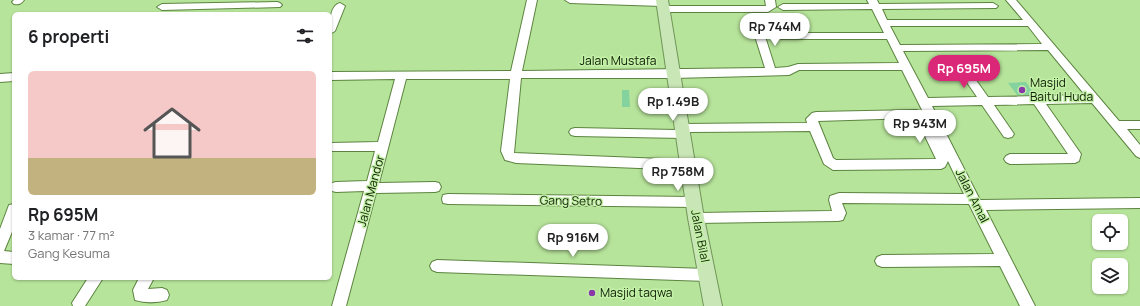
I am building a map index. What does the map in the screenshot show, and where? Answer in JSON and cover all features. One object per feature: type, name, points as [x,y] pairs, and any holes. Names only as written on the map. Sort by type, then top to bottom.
[{"type":"main road","name":"Jalan Bilal","points":[[662,4],[695,210],[713,306]]},
{"type":"street","points":[[532,0],[516,74],[507,151],[510,157],[688,165]]},
{"type":"street","points":[[570,0],[768,9],[771,7],[770,0]]},
{"type":"street","points":[[1011,0],[1140,153]]},
{"type":"street","points":[[163,7],[278,2],[274,12]]},
{"type":"street","points":[[783,7],[874,3],[993,6]]},
{"type":"street","name":"Jalan Amal","points":[[874,3],[1028,306]]},
{"type":"street","points":[[332,26],[340,6]]},
{"type":"street","points":[[884,23],[1031,23]]},
{"type":"street","points":[[758,30],[771,71]]},
{"type":"street","points":[[781,36],[890,36]]},
{"type":"street","points":[[897,48],[1051,47]]},
{"type":"street","points":[[960,65],[1008,134]]},
{"type":"street","name":"Jalan Mustafa","points":[[332,76],[673,74],[789,71],[798,67],[905,66]]},
{"type":"street","name":"Jalan Mandor","points":[[339,306],[402,75]]},
{"type":"street","points":[[0,78],[12,77]]},
{"type":"street","points":[[923,102],[1095,99]]},
{"type":"street","points":[[1010,159],[1075,158],[1075,154],[1037,100]]},
{"type":"street","points":[[916,114],[919,116],[928,132],[942,163],[833,165],[828,161],[814,127],[812,119],[816,116],[916,114]]},
{"type":"street","points":[[1116,125],[1140,125]]},
{"type":"street","points":[[575,132],[683,131],[814,127]]},
{"type":"street","points":[[332,147],[383,146]]},
{"type":"street","points":[[336,187],[434,188]]},
{"type":"street","name":"Gang Setro","points":[[448,199],[838,216],[840,213],[835,200],[839,198],[975,202]]},
{"type":"street","points":[[975,202],[1140,203]]},
{"type":"street","points":[[0,247],[12,214]]},
{"type":"street","points":[[0,257],[12,258]]},
{"type":"street","points":[[882,261],[1005,260]]},
{"type":"street","points":[[437,266],[707,275]]},
{"type":"street","points":[[79,303],[95,280]]},
{"type":"street","points":[[146,280],[140,290],[140,295],[162,295]]},
{"type":"building","name":"Masjid Baitul Huda","points":[[1026,82],[1035,95],[1017,95],[1008,83]]},
{"type":"building","points":[[622,90],[629,90],[630,107],[622,107]]},
{"type":"place","name":"Masjid Baitul Huda","points":[[1022,90]]},
{"type":"place","name":"Masjid taqwa","points":[[592,293]]}]
